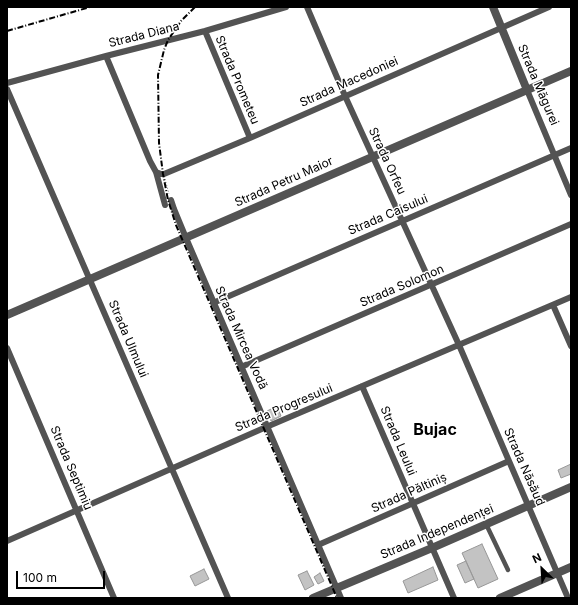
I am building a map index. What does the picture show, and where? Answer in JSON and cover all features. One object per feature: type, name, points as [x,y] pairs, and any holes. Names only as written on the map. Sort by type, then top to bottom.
[{"type":"street","name":"Strada Diana","points":[[7,83],[205,31],[286,7]]},
{"type":"street","name":"Strada Orfeu","points":[[306,7],[459,345]]},
{"type":"street","name":"Strada Măgurei","points":[[493,7],[571,195]]},
{"type":"street","name":"Strada Macedoniei","points":[[164,174],[549,7]]},
{"type":"street","name":"Strada Prometeu","points":[[205,31],[250,138]]},
{"type":"street","points":[[106,56],[156,172],[165,205]]},
{"type":"street","name":"Strada Petru Maior","points":[[7,315],[571,71]]},
{"type":"street","name":"Strada Ulmului","points":[[7,89],[228,598]]},
{"type":"street","name":"Strada Caisului","points":[[213,303],[571,148]]},
{"type":"street","points":[[156,172],[164,174]]},
{"type":"street","name":"Strada Mircea Vodă","points":[[171,200],[177,219],[341,598]]},
{"type":"street","name":"Strada Solomon","points":[[241,367],[571,224]]},
{"type":"street","name":"Strada Progresului","points":[[7,541],[267,427],[571,297]]},
{"type":"street","points":[[553,305],[571,346]]},
{"type":"street","name":"Strada Năsăud","points":[[459,345],[568,598]]},
{"type":"street","name":"Strada Septimiu","points":[[7,348],[114,598]]},
{"type":"street","name":"Strada Leului","points":[[362,386],[454,598]]},
{"type":"street","name":"Strada Păltiniș","points":[[318,545],[509,461]]},
{"type":"street","name":"Strada Independenței","points":[[312,598],[432,548],[571,487]]},
{"type":"street","points":[[486,524],[508,570]]},
{"type":"street","points":[[500,598],[571,567]]},
{"type":"path","points":[[164,174],[171,200]]},
{"type":"building","points":[[277,406],[281,416],[271,421],[267,411]]},
{"type":"building","points":[[571,464],[571,474],[561,478],[558,470]]},
{"type":"building","points":[[482,544],[498,579],[478,588],[462,553]]},
{"type":"building","points":[[466,561],[474,579],[465,583],[457,565]]},
{"type":"building","points":[[433,567],[438,580],[408,593],[403,581]]},
{"type":"building","points":[[204,569],[209,579],[195,586],[190,576]]},
{"type":"building","points":[[307,571],[314,585],[305,590],[298,575]]},
{"type":"building","points":[[320,573],[324,581],[318,584],[314,577]]},
{"type":"railway","points":[[7,31],[90,7]]},
{"type":"railway","points":[[195,7],[181,21],[168,40],[158,75],[159,143],[168,200],[176,225],[337,598]]},
{"type":"district","name":"Bujac","points":[[435,430]]}]
